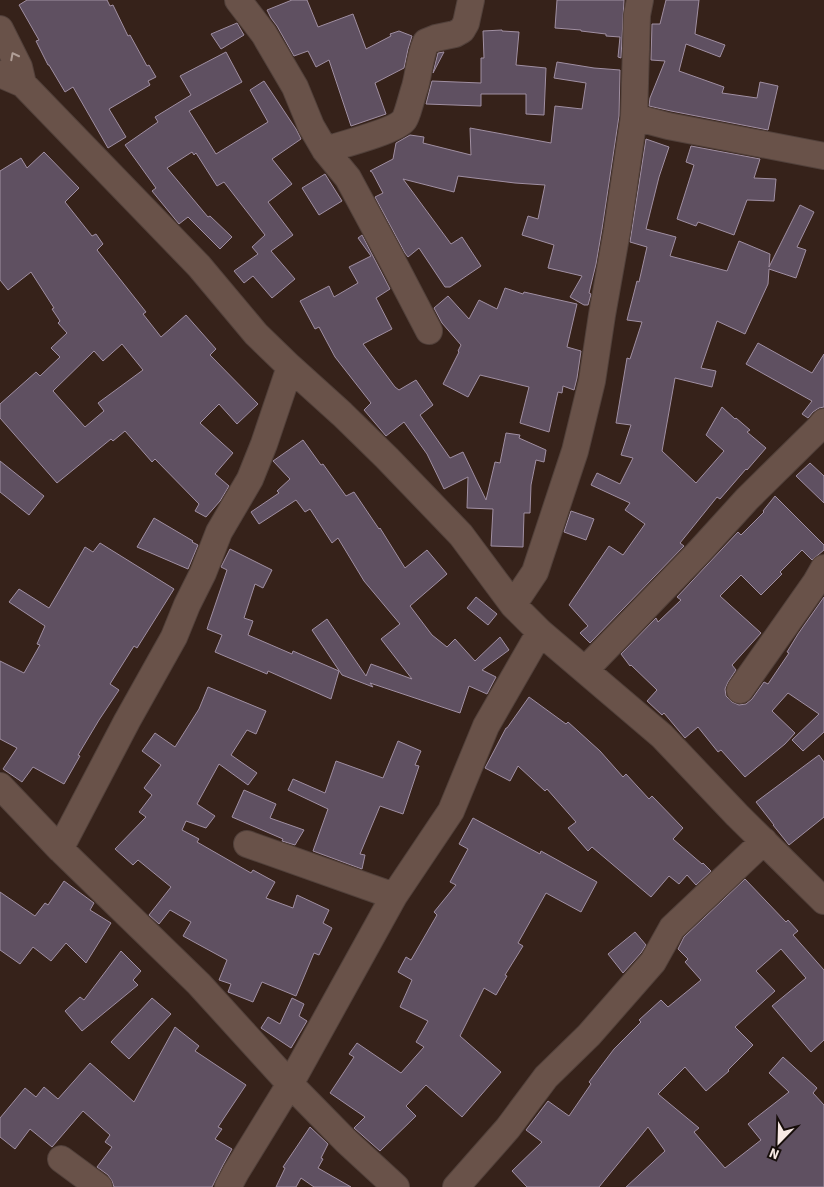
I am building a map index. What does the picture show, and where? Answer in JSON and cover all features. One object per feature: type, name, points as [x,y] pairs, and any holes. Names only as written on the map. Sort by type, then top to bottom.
[{"type":"street","points":[[238,0],[264,34],[295,87],[311,126],[325,150],[348,178],[429,331]]},
{"type":"street","points":[[325,150],[380,133],[397,126],[405,120],[426,42],[455,34],[462,30],[466,23],[471,0]]},
{"type":"street","points":[[513,605],[534,572],[575,450],[592,381],[624,190],[634,117],[640,0]]},
{"type":"street","points":[[0,29],[19,67],[11,79],[199,266],[256,334],[387,458],[461,535],[513,605],[540,632],[662,736],[824,901]]},
{"type":"street","points":[[634,117],[668,126],[824,156]]},
{"type":"street","points":[[60,849],[174,636],[203,573],[219,532],[250,479],[290,367]]},
{"type":"street","points":[[585,670],[697,554],[747,499],[824,422]]},
{"type":"street","points":[[740,690],[824,568]]},
{"type":"street","points":[[228,1187],[290,1084],[394,896],[450,811],[486,726],[540,632]]},
{"type":"street","points":[[0,786],[60,849],[199,984],[290,1084],[346,1141],[396,1187]]},
{"type":"street","points":[[456,1187],[508,1128],[546,1077],[589,1034],[652,962],[672,928],[764,841]]},
{"type":"street","points":[[248,844],[394,896]]},
{"type":"street","points":[[61,1159],[99,1187]]},
{"type":"building","points":[[27,0],[107,0],[110,6],[113,5],[128,36],[130,35],[147,66],[149,65],[156,77],[148,81],[150,85],[109,109],[126,137],[108,148],[73,87],[65,92],[48,65],[36,41],[39,40],[19,5]]},
{"type":"building","points":[[292,0],[307,0],[318,27],[353,14],[366,49],[391,36],[390,34],[399,31],[412,36],[404,68],[375,83],[386,114],[351,126],[329,60],[316,67],[308,51],[294,56],[267,10]]},
{"type":"building","points":[[557,0],[624,0],[621,58],[618,57],[620,37],[581,30],[555,28]]},
{"type":"building","points":[[666,0],[699,0],[695,34],[725,45],[720,57],[686,44],[679,71],[724,87],[722,93],[757,98],[760,82],[778,86],[768,130],[649,106],[650,98],[665,61],[651,60],[652,24],[660,24]]},
{"type":"building","points":[[237,23],[244,35],[221,49],[211,34]]},
{"type":"building","points":[[502,30],[519,32],[516,65],[546,68],[544,115],[526,114],[526,94],[481,94],[481,106],[426,104],[432,81],[481,83],[481,58],[484,58],[483,31]]},
{"type":"building","points":[[226,52],[242,82],[189,111],[216,154],[268,122],[250,90],[264,81],[301,139],[272,159],[292,184],[268,202],[293,235],[271,251],[295,279],[272,298],[253,276],[244,283],[234,271],[258,254],[252,247],[265,235],[224,182],[217,186],[196,153],[194,155],[192,152],[167,168],[208,217],[210,216],[232,237],[220,249],[188,217],[179,224],[152,191],[156,188],[125,145],[158,122],[155,117],[191,95],[180,76]]},
{"type":"building","points":[[444,52],[433,73],[438,53]]},
{"type":"building","points":[[557,62],[620,70],[619,116],[602,229],[588,305],[584,305],[570,297],[582,276],[548,268],[554,245],[522,235],[528,216],[538,219],[545,185],[458,176],[454,192],[403,179],[451,244],[462,237],[481,266],[450,287],[445,287],[419,248],[408,257],[405,253],[375,197],[383,193],[370,171],[393,159],[396,143],[410,135],[424,137],[423,143],[471,155],[470,128],[551,143],[555,106],[582,109],[586,83],[554,78]]},
{"type":"building","points":[[646,139],[669,147],[659,177],[646,229],[676,237],[670,256],[727,271],[739,241],[770,254],[769,267],[800,205],[814,212],[797,247],[806,250],[796,278],[769,269],[768,284],[745,334],[717,321],[701,368],[716,371],[712,387],[675,378],[662,451],[696,483],[724,451],[706,435],[722,407],[750,430],[747,432],[766,448],[720,499],[717,497],[680,543],[684,546],[590,643],[580,633],[588,626],[569,605],[609,546],[623,555],[645,524],[625,510],[630,503],[591,485],[597,473],[620,484],[633,458],[621,455],[631,425],[616,423],[627,358],[630,359],[642,322],[627,320],[637,281],[639,282],[647,247],[630,242]]},
{"type":"building","points":[[691,146],[760,159],[754,178],[776,179],[774,201],[747,200],[734,235],[698,222],[696,226],[677,219],[694,165],[686,162]]},
{"type":"building","points":[[44,152],[79,188],[65,202],[92,236],[96,234],[103,244],[97,250],[146,312],[143,314],[161,337],[186,315],[216,349],[210,355],[258,404],[237,424],[219,404],[200,423],[233,453],[215,474],[229,486],[220,501],[206,517],[195,511],[199,504],[155,459],[152,462],[125,431],[113,441],[111,439],[57,483],[0,418],[0,404],[36,372],[40,376],[60,357],[51,348],[67,333],[58,323],[60,321],[52,309],[54,308],[31,272],[8,290],[0,280],[0,171],[21,158],[27,168]],"holes":[[[122,344],[143,370],[98,403],[104,411],[85,427],[53,391],[94,351],[103,361]]]},
{"type":"building","points":[[325,174],[342,201],[319,215],[302,188]]},
{"type":"building","points":[[362,235],[390,289],[376,298],[392,329],[363,344],[399,390],[416,380],[433,405],[420,415],[450,458],[463,452],[486,500],[495,462],[500,463],[506,433],[520,435],[519,438],[546,450],[544,462],[536,460],[531,485],[530,513],[524,513],[523,547],[491,546],[493,509],[467,508],[468,477],[444,489],[427,454],[404,422],[386,436],[364,410],[371,403],[335,357],[319,327],[315,329],[300,301],[329,286],[334,297],[358,283],[349,267],[371,256],[358,238]]},
{"type":"building","points":[[505,288],[523,294],[524,292],[577,304],[567,347],[581,351],[577,378],[574,390],[563,386],[562,393],[558,392],[549,432],[520,423],[529,387],[480,375],[468,397],[443,384],[461,345],[442,323],[434,308],[448,296],[469,319],[479,300],[497,309]]},
{"type":"building","points":[[758,343],[812,373],[824,354],[824,407],[813,412],[808,418],[802,414],[812,401],[746,364]]},
{"type":"building","points":[[303,440],[346,496],[354,492],[380,528],[405,568],[427,550],[447,574],[410,606],[432,635],[447,647],[455,639],[475,661],[500,637],[509,650],[482,670],[496,677],[487,694],[469,686],[460,713],[370,683],[373,687],[342,675],[312,630],[327,619],[366,676],[371,664],[412,679],[381,639],[400,624],[364,581],[338,538],[332,543],[310,509],[305,512],[296,500],[259,524],[251,512],[279,493],[277,491],[290,479],[273,461]]},
{"type":"building","points":[[0,461],[44,496],[29,515],[0,492]]},
{"type":"building","points":[[810,463],[824,476],[824,503],[796,476]]},
{"type":"building","points":[[775,496],[824,545],[824,550],[812,560],[802,550],[761,595],[741,575],[720,596],[761,633],[732,665],[736,670],[725,689],[726,696],[732,702],[739,705],[746,704],[764,682],[768,684],[789,653],[787,652],[798,634],[824,597],[824,732],[803,751],[792,740],[819,714],[788,693],[772,711],[795,733],[785,744],[745,777],[721,750],[718,752],[698,727],[685,738],[664,713],[662,715],[647,701],[657,690],[630,666],[621,654],[656,618],[658,622],[681,600],[677,597],[738,532],[741,535],[764,512]]},
{"type":"building","points":[[571,511],[594,519],[586,540],[564,532]]},
{"type":"building","points":[[154,518],[198,545],[188,569],[137,547]]},
{"type":"building","points":[[100,543],[174,589],[137,648],[134,646],[110,684],[119,690],[78,755],[80,756],[64,784],[33,767],[22,782],[3,769],[17,748],[0,739],[0,661],[24,673],[40,645],[37,644],[45,626],[9,602],[19,589],[49,608],[85,547],[93,552]]},
{"type":"building","points":[[230,549],[272,570],[263,588],[255,584],[244,618],[253,621],[248,635],[292,654],[293,651],[339,671],[331,699],[268,671],[267,674],[215,652],[222,635],[207,629],[227,570],[221,567]]},
{"type":"building","points":[[476,597],[497,614],[488,625],[467,608]]},
{"type":"building","points":[[208,687],[266,711],[256,734],[247,730],[231,755],[257,773],[248,785],[219,764],[197,804],[215,816],[206,828],[186,821],[182,830],[199,839],[197,842],[251,873],[253,870],[275,882],[266,898],[293,908],[297,895],[329,910],[323,923],[332,928],[319,955],[314,953],[296,996],[262,982],[253,1002],[228,992],[231,984],[219,980],[227,960],[183,936],[191,922],[170,910],[159,924],[149,915],[171,887],[138,860],[133,865],[115,849],[146,817],[139,812],[152,795],[144,788],[161,765],[142,751],[155,733],[175,747],[199,709]]},
{"type":"building","points":[[529,697],[566,724],[568,722],[600,751],[623,777],[626,774],[649,799],[652,796],[683,828],[673,839],[711,871],[696,885],[687,875],[679,884],[669,876],[651,897],[592,847],[588,851],[568,828],[576,822],[547,789],[545,791],[518,766],[510,781],[485,768],[506,728]]},
{"type":"building","points":[[398,741],[421,751],[415,765],[419,766],[403,814],[380,806],[360,854],[365,855],[362,869],[313,851],[328,809],[288,790],[293,779],[325,793],[336,761],[383,778]]},
{"type":"building","points":[[819,755],[824,762],[824,817],[789,845],[756,802]]},
{"type":"building","points":[[244,790],[276,804],[270,818],[304,830],[295,845],[282,841],[283,839],[232,817]]},
{"type":"building","points":[[473,818],[540,854],[541,851],[597,882],[581,912],[546,893],[518,943],[523,946],[505,975],[507,976],[496,995],[484,988],[460,1036],[501,1072],[462,1117],[426,1085],[406,1106],[416,1116],[380,1151],[354,1128],[365,1117],[330,1093],[354,1057],[349,1054],[357,1043],[401,1073],[424,1047],[416,1042],[428,1021],[400,1007],[412,980],[398,972],[406,957],[411,960],[437,915],[434,912],[456,885],[450,882],[468,849],[459,844]]},
{"type":"building","points":[[745,879],[786,922],[788,920],[798,931],[793,935],[824,970],[824,1040],[811,1052],[772,1006],[806,978],[781,949],[756,971],[775,991],[735,1027],[753,1045],[729,1071],[706,1091],[685,1067],[658,1094],[699,1128],[694,1132],[725,1168],[761,1140],[748,1124],[789,1092],[769,1073],[783,1057],[817,1088],[813,1093],[824,1105],[824,1187],[626,1187],[665,1151],[648,1127],[599,1187],[527,1187],[512,1171],[542,1142],[526,1130],[548,1101],[569,1116],[591,1084],[589,1082],[614,1049],[641,1022],[639,1020],[661,1000],[668,1007],[701,980],[685,962],[688,959],[678,949],[684,937]]},
{"type":"building","points":[[64,881],[94,903],[90,910],[111,923],[86,963],[66,943],[51,961],[33,947],[20,964],[0,950],[0,892],[35,916],[45,903],[48,905]]},
{"type":"building","points":[[635,932],[646,945],[623,973],[608,954]]},
{"type":"building","points":[[121,951],[141,971],[133,980],[138,985],[82,1031],[65,1011],[80,997],[84,1000]]},
{"type":"building","points":[[152,998],[171,1014],[129,1059],[111,1042]]},
{"type":"building","points":[[292,998],[304,1004],[299,1016],[307,1021],[291,1048],[261,1028],[268,1017],[280,1024]]},
{"type":"building","points":[[175,1027],[199,1046],[195,1051],[246,1085],[218,1127],[222,1129],[215,1139],[232,1149],[212,1187],[114,1187],[108,1175],[97,1167],[112,1147],[105,1142],[110,1135],[83,1111],[52,1147],[30,1129],[15,1149],[0,1137],[0,1118],[25,1088],[36,1097],[44,1087],[58,1099],[90,1063],[134,1102]]},
{"type":"building","points":[[310,1127],[328,1144],[318,1168],[351,1187],[314,1187],[301,1178],[296,1187],[276,1187],[285,1168],[283,1167]]}]
